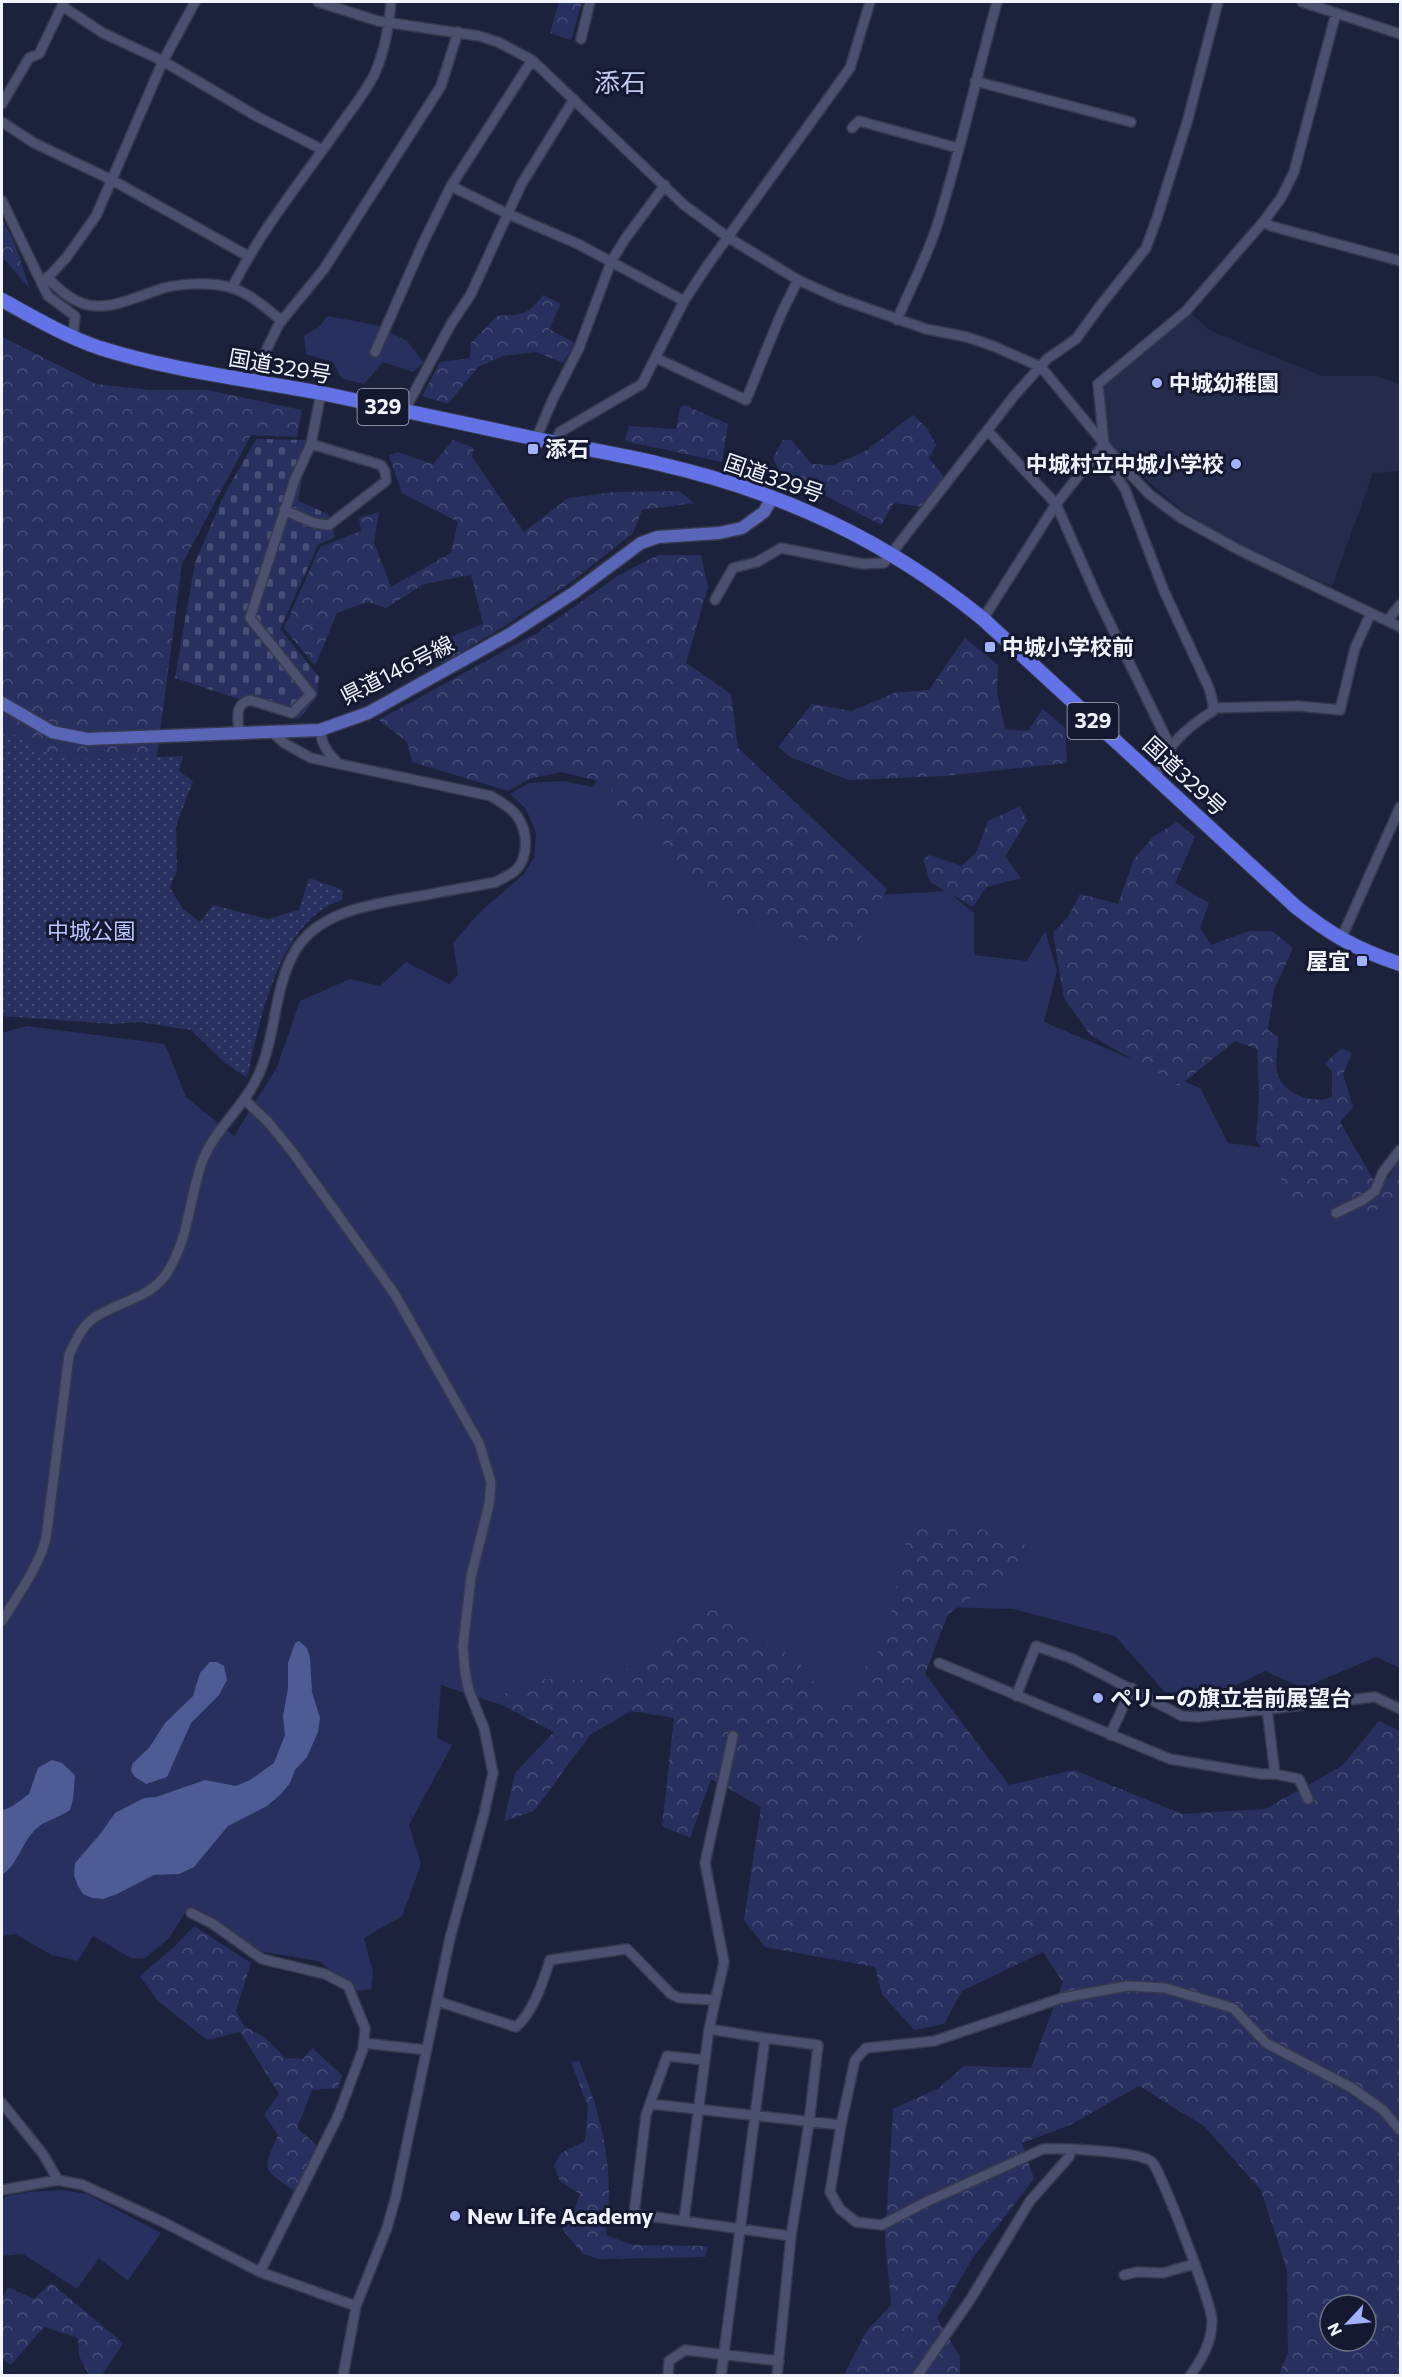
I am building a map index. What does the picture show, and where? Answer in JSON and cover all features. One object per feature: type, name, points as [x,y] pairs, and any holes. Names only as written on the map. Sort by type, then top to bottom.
[{"type":"highway","name":"国道329号","points":[[2,300],[73,337],[99,347],[154,362],[321,393],[661,464],[725,482],[821,516],[892,554],[937,583],[983,619],[1296,907],[1341,939],[1370,954],[1401,964]]},
{"type":"main road","name":"県道146号線","points":[[2,703],[52,732],[87,739],[320,730],[368,713],[500,639],[575,592],[641,543],[658,537],[719,534],[742,528],[764,512],[771,498]]},
{"type":"street","points":[[44,281],[66,258],[96,216],[163,62],[195,2]]},
{"type":"street","points":[[318,2],[378,21],[459,32],[498,42],[532,60],[684,205],[729,238],[798,280],[846,302],[897,320],[993,346],[1041,367],[1119,462],[1149,494],[1181,518],[1239,550],[1401,627]]},
{"type":"street","points":[[232,288],[248,256],[374,75],[383,51],[391,2]]},
{"type":"street","points":[[581,39],[590,2]]},
{"type":"street","points":[[555,443],[560,432],[642,384],[684,301],[707,266],[850,68],[870,2]]},
{"type":"street","points":[[897,320],[913,280],[925,262],[940,219],[997,2]]},
{"type":"street","points":[[715,600],[733,568],[757,562],[781,548],[863,564],[884,563],[1014,396],[1047,359],[1076,339],[1146,248],[1188,119],[1218,2]]},
{"type":"street","points":[[1302,2],[1401,34]]},
{"type":"street","points":[[2,104],[30,58],[39,54],[63,4],[103,33],[163,62],[258,117],[323,150]]},
{"type":"street","points":[[983,619],[1056,504],[1104,444],[1098,384],[1186,311],[1281,198],[1294,172],[1336,13]]},
{"type":"street","points":[[256,382],[261,361],[282,321],[324,269],[441,86],[459,32]]},
{"type":"street","points":[[375,352],[451,186],[532,60]]},
{"type":"street","points":[[975,81],[1131,122]]},
{"type":"street","points":[[406,412],[409,402],[451,324],[471,294],[506,213],[521,185],[574,99]]},
{"type":"street","points":[[852,128],[859,121],[958,148]]},
{"type":"street","points":[[2,122],[34,143],[112,180],[248,256]]},
{"type":"street","points":[[536,439],[579,348],[611,262],[625,238],[665,185]]},
{"type":"street","points":[[451,186],[578,244],[684,301]]},
{"type":"street","points":[[2,201],[44,281],[48,296],[75,316],[73,337]]},
{"type":"street","points":[[1264,221],[1271,226],[1401,261]]},
{"type":"street","points":[[656,358],[746,400],[781,314],[798,280]]},
{"type":"street","points":[[44,281],[84,304],[98,305],[116,304],[167,287],[198,285],[232,288],[253,299],[282,321]]},
{"type":"street","points":[[239,733],[238,712],[240,705],[244,702],[250,700],[292,713],[311,694],[250,618],[284,510],[311,444],[321,393]]},
{"type":"street","points":[[988,431],[1056,504],[1098,599],[1171,748]]},
{"type":"street","points":[[284,510],[314,524],[329,525],[386,481],[385,471],[381,465],[311,444]]},
{"type":"street","points":[[1119,462],[1114,473],[1125,489],[1164,591],[1209,688],[1213,708],[1213,711],[1189,726],[1171,748],[1159,765],[1156,778]]},
{"type":"street","points":[[1387,621],[1401,605]]},
{"type":"street","points":[[1213,708],[1298,706],[1340,710],[1355,648],[1371,613]]},
{"type":"street","points":[[320,730],[327,752],[341,766]]},
{"type":"street","points":[[2,1621],[42,1554],[46,1538],[64,1377],[69,1354],[77,1337],[93,1318],[148,1292],[166,1275],[184,1239],[201,1166],[208,1148],[246,1101],[262,1069],[280,988],[295,951],[309,933],[329,919],[362,906],[496,882],[515,872],[522,862],[526,842],[524,829],[518,817],[508,807],[491,796],[310,758],[284,743],[272,732]]},
{"type":"street","points":[[1341,939],[1401,807]]},
{"type":"street","points":[[246,1101],[268,1122],[291,1150],[394,1293],[479,1443],[491,1482],[489,1505],[471,1577],[463,1646],[469,1691],[484,1728],[493,1773],[450,1938],[387,2228],[356,2306],[343,2376]]},
{"type":"street","points":[[1336,1213],[1363,1200],[1375,1191],[1383,1172],[1401,1150]]},
{"type":"street","points":[[1016,1696],[1036,1646],[1073,1659],[1182,1716],[1198,1717],[1375,1697],[1401,1709]]},
{"type":"street","points":[[939,1663],[1170,1759],[1299,1779],[1308,1799]]},
{"type":"street","points":[[1110,1735],[1132,1688]]},
{"type":"street","points":[[1267,1709],[1275,1774]]},
{"type":"street","points":[[684,2220],[704,2060],[724,1962],[705,1863],[733,1736]]},
{"type":"street","points":[[191,1913],[213,1924],[262,1959],[325,1974],[348,1986],[365,2028],[364,2043],[338,2116],[260,2272]]},
{"type":"street","points":[[437,2001],[516,2026],[523,2021],[550,1960],[627,1949],[671,1994],[679,1998],[715,2000]]},
{"type":"street","points":[[1190,2376],[1210,2341],[1212,2322],[1194,2264],[1152,2162],[1139,2156],[1072,2149],[1044,2149],[926,2202],[882,2225],[856,2222],[840,2209],[830,2192],[855,2061],[866,2048],[934,2041],[1062,1998],[1127,1986],[1165,1988],[1233,2008],[1266,2043],[1352,2088],[1383,2110],[1401,2130]]},
{"type":"street","points":[[709,2029],[818,2045],[809,2123],[791,2236],[777,2376]]},
{"type":"street","points":[[721,2376],[765,2038]]},
{"type":"street","points":[[364,2043],[426,2050]]},
{"type":"street","points":[[704,2060],[667,2056],[646,2115],[634,2214],[741,2227],[791,2236]]},
{"type":"street","points":[[2,2103],[43,2154],[58,2180]]},
{"type":"street","points":[[651,2104],[841,2125]]},
{"type":"street","points":[[917,2376],[970,2300],[1030,2201],[1069,2157],[1072,2149]]},
{"type":"street","points":[[2,2190],[58,2180],[82,2185],[260,2272],[356,2306]]},
{"type":"street","points":[[1124,2276],[1137,2272],[1163,2273],[1194,2264]]},
{"type":"street","points":[[668,2376],[669,2361],[685,2349],[779,2361]]},
{"type":"shaded area","points":[[1190,312],[1209,330],[1322,376],[1377,376],[1400,384],[1400,471],[1373,473],[1332,587],[1224,537],[1183,511],[1127,463],[1109,442],[1104,386]]},
{"type":"shaded area","points":[[299,1641],[307,1648],[310,1658],[312,1692],[320,1718],[318,1732],[307,1757],[295,1770],[290,1783],[281,1794],[267,1806],[228,1826],[194,1867],[179,1874],[154,1875],[103,1899],[83,1894],[74,1875],[75,1863],[115,1813],[144,1798],[156,1797],[205,1780],[236,1786],[250,1780],[274,1763],[285,1735],[283,1716],[288,1688],[288,1663],[295,1643]]},
{"type":"shaded area","points":[[210,1662],[217,1662],[224,1666],[227,1680],[219,1695],[191,1723],[167,1777],[146,1784],[134,1776],[131,1771],[132,1764],[149,1748],[165,1723],[193,1696],[200,1673]]},
{"type":"shaded area","points":[[52,1760],[62,1763],[75,1775],[70,1810],[36,1829],[12,1865],[2,1875],[2,1810],[13,1806],[29,1794],[38,1768]]},
{"type":"green space","points":[[559,2],[582,2],[571,40],[550,33]]},
{"type":"green space","points":[[2,219],[14,242],[30,289],[5,260],[2,261]]},
{"type":"green space","points":[[543,295],[561,304],[549,329],[575,343],[563,363],[536,352],[503,356],[478,367],[448,404],[422,396],[440,362],[470,358],[471,343],[497,316],[528,311]]},
{"type":"green space","points":[[327,316],[376,325],[407,341],[424,363],[413,372],[383,362],[364,384],[341,378],[333,362],[306,354],[304,336],[319,327]]},
{"type":"green space","points":[[2,337],[96,384],[150,390],[207,390],[302,410],[297,437],[251,435],[182,564],[155,770],[2,767]]},
{"type":"green space","points":[[684,405],[728,424],[722,462],[625,441],[629,426],[676,429],[680,408]]},
{"type":"green space","points":[[913,415],[927,428],[936,445],[929,458],[945,478],[923,507],[894,503],[881,525],[811,488],[783,481],[773,458],[783,440],[791,440],[812,464],[834,465],[867,450]]},
{"type":"green space","points":[[256,439],[309,440],[298,501],[328,514],[335,537],[318,545],[280,629],[319,677],[317,697],[299,719],[175,678],[195,563],[222,499]]},
{"type":"green space","points":[[453,440],[474,448],[472,457],[524,532],[568,498],[614,492],[679,491],[694,503],[642,510],[633,533],[571,582],[442,664],[425,647],[483,624],[471,575],[424,584],[386,608],[368,602],[337,613],[315,666],[284,628],[320,547],[361,531],[359,518],[379,512],[374,543],[391,587],[451,553],[458,522],[402,493],[389,456],[397,452],[433,464]]},
{"type":"green space","points":[[658,555],[701,555],[708,587],[686,663],[731,694],[738,748],[887,889],[855,949],[809,941],[739,915],[674,867],[655,825],[620,825],[610,784],[562,772],[532,778],[508,791],[412,762],[407,742],[379,720],[537,633],[619,575]]},
{"type":"green space","points":[[965,638],[998,665],[997,692],[1005,729],[1028,731],[1043,709],[1065,728],[1067,763],[944,776],[849,780],[790,757],[778,747],[812,704],[852,711],[894,693],[929,690]]},
{"type":"green space","name":"中城公園","points":[[2,730],[35,748],[58,757],[77,760],[183,756],[179,771],[193,781],[176,826],[177,870],[170,888],[183,909],[200,922],[213,905],[268,919],[299,910],[309,878],[343,890],[342,900],[320,911],[302,928],[287,950],[266,1003],[247,1078],[224,1062],[191,1030],[139,1022],[113,1024],[2,1016]]},
{"type":"green space","points":[[612,759],[879,895],[947,891],[974,913],[974,955],[1027,961],[1045,931],[1057,971],[1044,1022],[1200,1088],[1228,1143],[1273,1149],[1340,1201],[1400,1172],[1400,1668],[1376,1657],[1303,1688],[1265,1671],[1216,1695],[1165,1692],[1115,1636],[1013,1609],[945,1607],[830,1713],[800,1683],[528,1714],[441,1685],[437,1738],[452,1745],[409,1825],[421,1864],[402,1916],[364,1938],[373,1972],[371,1989],[357,1991],[319,1961],[247,1949],[185,1913],[168,1939],[144,1959],[131,1958],[93,1936],[78,1961],[52,1955],[15,1934],[2,1936],[2,1033],[27,1026],[165,1044],[186,1097],[234,1136],[277,1067],[300,1001],[350,979],[380,986],[406,962],[449,984],[458,975],[453,943],[479,913],[524,874],[534,858],[536,833],[526,809],[510,794],[529,783],[564,781],[593,787]]},
{"type":"green space","points":[[1020,806],[1027,821],[1005,856],[1021,878],[986,887],[973,907],[930,882],[923,859],[930,855],[961,866],[976,853],[988,821]]},
{"type":"green space","points":[[1177,822],[1195,837],[1175,883],[1209,903],[1200,928],[1211,945],[1249,931],[1272,931],[1293,948],[1274,990],[1268,1030],[1278,1037],[1276,1067],[1280,1079],[1285,1086],[1299,1096],[1316,1100],[1332,1097],[1332,1072],[1325,1063],[1342,1048],[1352,1053],[1343,1074],[1353,1107],[1340,1122],[1373,1179],[1386,1182],[1400,1158],[1400,1206],[1348,1214],[1295,1201],[1256,1140],[1259,1098],[1257,1049],[1235,1041],[1179,1086],[1090,1035],[1064,998],[1053,933],[1068,917],[1080,894],[1118,904],[1134,859],[1153,837]]},
{"type":"green space","points":[[910,1522],[975,1527],[1039,1550],[948,1614],[925,1674],[1009,1785],[1074,1770],[1182,1814],[1265,1809],[1342,1766],[1379,1721],[1400,1731],[1400,2375],[1279,2375],[1288,2352],[1287,2270],[1261,2190],[1204,2126],[1139,2086],[1070,2125],[1022,2143],[1034,2179],[974,2256],[937,2318],[960,2357],[960,2375],[844,2375],[866,2332],[891,2305],[885,2239],[893,2109],[939,2088],[964,2066],[1031,2068],[1063,1982],[1043,1952],[962,1991],[944,2024],[914,2030],[882,1994],[875,1967],[765,1947],[744,1920],[761,1807],[711,1779],[690,1838],[662,1826],[674,1718],[631,1711],[590,1735],[534,1811],[504,1821],[515,1773],[554,1732],[490,1699],[542,1679],[582,1680],[623,1671],[653,1653],[706,1602],[798,1661],[824,1696],[840,1698],[885,1642]]},
{"type":"green space","points":[[194,1926],[251,1963],[236,2011],[244,2026],[266,2038],[285,2058],[303,2059],[312,2048],[342,2075],[338,2088],[312,2090],[297,2128],[319,2147],[294,2191],[268,2168],[269,2156],[278,2135],[264,2114],[279,2094],[240,2032],[207,2040],[157,2000],[140,1976]]},
{"type":"green space","points":[[579,2061],[596,2109],[607,2159],[609,2193],[606,2235],[632,2245],[708,2246],[705,2257],[599,2259],[583,2254],[562,2229],[573,2214],[580,2194],[560,2181],[554,2166],[561,2153],[585,2141],[588,2107],[571,2062]]},
{"type":"green space","points":[[62,2190],[87,2194],[161,2233],[128,2281],[99,2258],[77,2289],[23,2254],[2,2256],[4,2197],[28,2192]]},
{"type":"green space","points":[[51,2283],[123,2343],[102,2375],[89,2375],[79,2356],[78,2338],[44,2327],[11,2365],[2,2358],[2,2298],[8,2287],[34,2299]]},
{"type":"place","name":"中城幼稚園","points":[[1157,383]]},
{"type":"place","name":"添石","points":[[533,449]]},
{"type":"place","name":"中城村立中城小学校","points":[[1236,464]]},
{"type":"place","name":"中城小学校前","points":[[990,647]]},
{"type":"place","name":"屋宜","points":[[1362,961]]},
{"type":"place","name":"ペリーの旗立岩前展望台","points":[[1098,1698]]},
{"type":"place","name":"New Life Academy","points":[[455,2216]]},
{"type":"district","name":"添石","points":[[620,83]]}]
